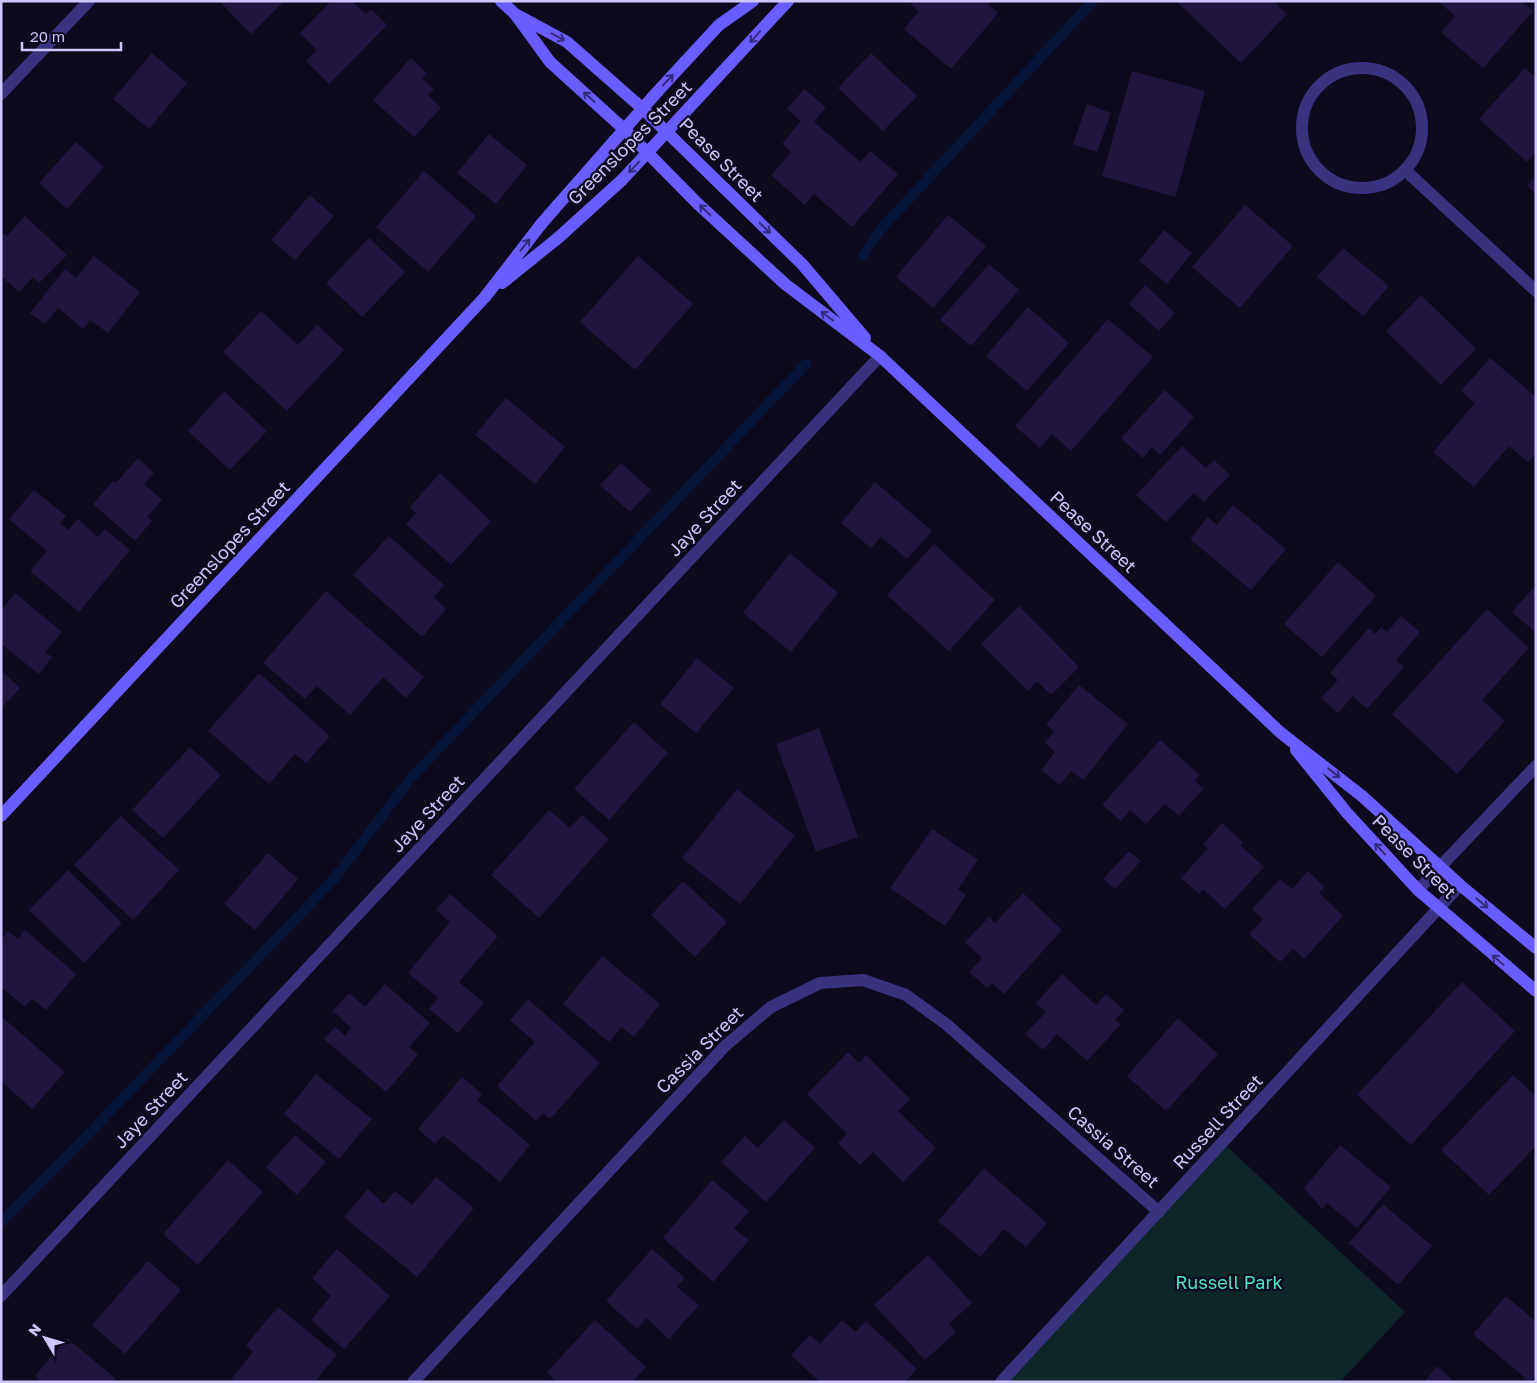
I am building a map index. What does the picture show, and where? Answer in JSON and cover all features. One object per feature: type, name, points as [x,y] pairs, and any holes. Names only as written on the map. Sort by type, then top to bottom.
[{"type":"street","points":[[1,94],[89,1]]},
{"type":"street","name":"Pease Street","points":[[501,1],[515,14],[550,62],[625,130],[697,203],[785,284],[880,356],[1281,733],[1362,796],[1460,885],[1536,948]]},
{"type":"street","name":"Greenslopes Street","points":[[1,816],[485,297],[542,223],[719,25],[752,1]]},
{"type":"street","name":"Greenslopes Street","points":[[485,297],[558,238],[622,180],[788,1]]},
{"type":"street","name":"Pease Street","points":[[515,14],[567,42],[668,132],[708,174],[802,264],[880,356]]},
{"type":"street","points":[[1358,67],[1378,69],[1397,78],[1412,93],[1421,112],[1423,133],[1417,153],[1405,170],[1390,182],[1372,188],[1353,188],[1335,182],[1320,171],[1308,156],[1302,138],[1302,119],[1308,101],[1320,84],[1337,72],[1358,67]]},
{"type":"street","points":[[1405,170],[1536,291]]},
{"type":"street","name":"Jaye Street","points":[[1,1296],[880,356]]},
{"type":"street","name":"Pease Street","points":[[1281,733],[1346,813],[1418,890],[1536,991]]},
{"type":"street","points":[[1418,890],[1536,766]]},
{"type":"street","name":"Russell Street","points":[[1001,1382],[1460,885]]},
{"type":"street","name":"Cassia Street","points":[[413,1382],[725,1046],[770,1008],[820,983],[864,980],[906,995],[946,1024],[1159,1212]]},
{"type":"green space","name":"Russell Park","points":[[1223,1143],[1405,1312],[1340,1382],[1001,1382]]},
{"type":"building","points":[[221,1],[284,1],[251,34]]},
{"type":"building","points":[[331,1],[352,1],[366,14],[371,9],[387,25],[329,84],[306,61],[317,50],[300,33]]},
{"type":"building","points":[[914,1],[992,1],[989,5],[998,13],[951,69],[904,29],[919,11],[911,5]]},
{"type":"building","points":[[1176,1],[1273,1],[1287,14],[1241,63]]},
{"type":"building","points":[[1438,1],[1521,1],[1533,11],[1483,68],[1441,32],[1455,16]]},
{"type":"building","points":[[152,53],[187,83],[149,129],[113,99]]},
{"type":"building","points":[[871,53],[917,96],[883,131],[838,88]]},
{"type":"building","points":[[411,58],[427,73],[422,78],[434,89],[428,95],[441,108],[414,137],[373,100]]},
{"type":"building","points":[[1525,68],[1536,78],[1536,152],[1527,162],[1479,119]]},
{"type":"building","points":[[1132,71],[1205,91],[1175,197],[1102,176]]},
{"type":"building","points":[[804,89],[826,107],[814,122],[861,162],[870,151],[898,174],[852,227],[814,194],[805,205],[771,175],[791,152],[782,144],[801,121],[787,109]]},
{"type":"building","points":[[1087,104],[1111,113],[1097,152],[1073,144]]},
{"type":"building","points":[[489,134],[527,165],[496,204],[457,173]]},
{"type":"building","points":[[76,142],[104,167],[67,209],[39,183]]},
{"type":"building","points":[[424,171],[476,216],[428,272],[376,227]]},
{"type":"building","points":[[1536,177],[1536,194],[1527,186]]},
{"type":"building","points":[[310,195],[334,216],[295,260],[271,240]]},
{"type":"building","points":[[1245,205],[1293,246],[1240,308],[1192,267]]},
{"type":"building","points":[[948,215],[986,246],[933,308],[896,277]]},
{"type":"building","points":[[25,216],[67,255],[39,283],[33,277],[19,292],[1,276],[1,232],[7,236]]},
{"type":"building","points":[[1164,230],[1192,253],[1167,284],[1139,261]]},
{"type":"building","points":[[369,238],[405,272],[362,317],[326,283]]},
{"type":"building","points":[[1343,248],[1389,286],[1363,316],[1317,277]]},
{"type":"building","points":[[94,256],[140,292],[108,333],[90,320],[83,329],[58,308],[45,324],[30,313],[65,269],[76,278]]},
{"type":"building","points":[[638,256],[693,304],[635,370],[580,322]]},
{"type":"building","points":[[989,264],[1019,290],[971,346],[940,320]]},
{"type":"building","points":[[1145,285],[1175,313],[1159,331],[1129,304]]},
{"type":"building","points":[[1421,295],[1476,349],[1441,385],[1386,331]]},
{"type":"building","points":[[1028,307],[1069,343],[1027,391],[986,356]]},
{"type":"building","points":[[261,311],[298,345],[317,325],[344,350],[287,411],[223,352]]},
{"type":"building","points":[[1108,319],[1153,357],[1071,451],[1052,434],[1040,448],[1015,426]]},
{"type":"building","points":[[1490,358],[1536,397],[1536,453],[1528,462],[1509,446],[1474,487],[1433,452],[1475,403],[1461,391]]},
{"type":"building","points":[[1165,390],[1194,417],[1160,455],[1152,447],[1143,458],[1121,438]]},
{"type":"building","points":[[224,391],[267,431],[230,470],[188,431]]},
{"type":"building","points":[[506,398],[565,447],[535,484],[475,435]]},
{"type":"building","points":[[1182,446],[1206,468],[1214,460],[1230,475],[1204,502],[1194,493],[1166,522],[1136,495]]},
{"type":"building","points":[[138,458],[154,473],[144,484],[162,500],[147,517],[152,521],[135,541],[93,504],[113,481],[116,483]]},
{"type":"building","points":[[621,463],[651,490],[630,512],[600,485]]},
{"type":"building","points":[[440,473],[491,521],[451,565],[406,524],[416,513],[410,507]]},
{"type":"building","points":[[875,482],[932,531],[907,559],[881,537],[871,548],[841,523]]},
{"type":"building","points":[[34,490],[66,516],[60,523],[68,530],[78,519],[98,537],[105,529],[130,550],[79,612],[30,571],[47,551],[9,519]]},
{"type":"building","points":[[1233,505],[1286,549],[1251,590],[1190,539],[1208,517],[1217,525]]},
{"type":"building","points":[[389,536],[444,585],[434,597],[446,609],[422,637],[353,575]]},
{"type":"building","points":[[934,544],[995,600],[949,651],[887,595]]},
{"type":"building","points":[[790,553],[838,593],[791,652],[743,613]]},
{"type":"building","points":[[1338,562],[1376,596],[1322,657],[1284,624]]},
{"type":"building","points":[[1536,585],[1536,633],[1512,612]]},
{"type":"building","points":[[326,591],[424,677],[406,698],[383,677],[350,715],[317,686],[305,699],[263,663]]},
{"type":"building","points":[[15,593],[62,632],[45,652],[52,657],[39,674],[1,644],[1,611]]},
{"type":"building","points":[[1019,606],[1079,667],[1051,695],[1037,681],[1028,691],[981,644]]},
{"type":"building","points":[[1487,609],[1529,648],[1482,700],[1505,721],[1457,774],[1392,714]]},
{"type":"building","points":[[1401,616],[1420,632],[1396,660],[1404,667],[1367,709],[1353,696],[1338,713],[1321,698],[1338,680],[1330,673],[1369,628],[1375,634],[1381,627],[1387,632]]},
{"type":"building","points":[[697,658],[734,688],[696,733],[660,704]]},
{"type":"building","points":[[1,670],[20,688],[1,709]]},
{"type":"building","points":[[259,673],[330,736],[306,763],[295,754],[269,784],[208,731]]},
{"type":"building","points":[[1079,685],[1128,724],[1083,780],[1071,771],[1060,785],[1041,770],[1055,752],[1045,743],[1054,731],[1046,725]]},
{"type":"building","points":[[634,722],[668,753],[609,820],[574,789]]},
{"type":"building","points":[[819,728],[858,837],[816,852],[776,744]]},
{"type":"building","points":[[1160,740],[1200,775],[1195,781],[1203,789],[1179,816],[1165,804],[1146,824],[1130,810],[1121,821],[1102,805]]},
{"type":"building","points":[[190,747],[221,775],[163,838],[132,810]]},
{"type":"building","points":[[737,789],[795,836],[740,904],[682,858]]},
{"type":"building","points":[[549,810],[570,828],[582,815],[609,839],[539,918],[491,875]]},
{"type":"building","points":[[121,816],[179,870],[133,920],[74,865]]},
{"type":"building","points":[[1222,823],[1243,842],[1240,845],[1264,867],[1225,909],[1203,889],[1199,894],[1181,878],[1208,848],[1203,844]]},
{"type":"building","points":[[932,829],[978,860],[958,889],[966,895],[945,926],[890,888]]},
{"type":"building","points":[[1129,851],[1141,861],[1115,889],[1103,879]]},
{"type":"building","points":[[268,853],[298,879],[255,930],[224,904]]},
{"type":"building","points":[[68,870],[122,923],[84,963],[29,910]]},
{"type":"building","points":[[1308,871],[1324,887],[1319,893],[1343,916],[1304,959],[1293,949],[1280,962],[1249,934],[1263,919],[1252,909],[1280,879],[1292,889]]},
{"type":"building","points":[[683,881],[727,922],[695,957],[651,915]]},
{"type":"building","points":[[1023,893],[1062,930],[1004,994],[992,983],[987,988],[969,972],[982,958],[965,942],[989,917],[995,923]]},
{"type":"building","points":[[450,894],[498,936],[459,982],[484,1003],[458,1033],[429,1009],[438,998],[408,973],[450,922],[436,910]]},
{"type":"building","points":[[25,930],[76,974],[46,1010],[32,999],[25,1007],[1,987],[1,940],[8,931],[18,939]]},
{"type":"building","points":[[602,956],[660,1004],[634,1037],[622,1027],[609,1042],[563,1004]]},
{"type":"building","points":[[1062,974],[1096,1005],[1106,994],[1124,1010],[1115,1020],[1121,1024],[1087,1061],[1057,1034],[1043,1050],[1025,1034],[1046,1012],[1036,1003]]},
{"type":"building","points":[[1462,982],[1515,1031],[1411,1145],[1357,1095]]},
{"type":"building","points":[[385,984],[430,1023],[409,1047],[418,1055],[386,1092],[324,1039],[335,1027],[345,1036],[351,1028],[333,1011],[349,993],[365,1007]]},
{"type":"building","points":[[528,999],[600,1063],[550,1119],[543,1113],[536,1121],[497,1086],[535,1042],[510,1020]]},
{"type":"building","points":[[1,1016],[65,1072],[32,1109],[1,1081]]},
{"type":"building","points":[[1178,1018],[1218,1054],[1166,1111],[1127,1076]]},
{"type":"building","points":[[848,1052],[859,1063],[866,1055],[910,1099],[898,1111],[936,1148],[903,1182],[873,1152],[860,1165],[838,1143],[847,1134],[807,1094]]},
{"type":"building","points":[[316,1074],[372,1119],[339,1159],[284,1114]]},
{"type":"building","points":[[1513,1075],[1536,1096],[1536,1146],[1489,1195],[1441,1150]]},
{"type":"building","points":[[462,1077],[482,1094],[477,1100],[530,1145],[500,1182],[443,1135],[435,1144],[418,1129]]},
{"type":"building","points":[[784,1120],[815,1148],[766,1202],[721,1162],[745,1136],[758,1148]]},
{"type":"building","points":[[295,1135],[326,1162],[297,1195],[266,1167]]},
{"type":"building","points":[[1340,1145],[1391,1187],[1357,1228],[1327,1203],[1322,1209],[1304,1188]]},
{"type":"building","points":[[228,1160],[263,1192],[198,1265],[163,1234]]},
{"type":"building","points":[[984,1168],[1047,1223],[1026,1247],[1004,1229],[980,1257],[938,1221]]},
{"type":"building","points":[[436,1177],[474,1208],[417,1277],[344,1217],[368,1189],[384,1204],[395,1191],[412,1205]]},
{"type":"building","points":[[712,1180],[749,1211],[734,1229],[749,1240],[713,1282],[663,1238]]},
{"type":"building","points":[[1383,1204],[1432,1246],[1398,1285],[1349,1243]]},
{"type":"building","points":[[337,1249],[390,1296],[344,1349],[311,1320],[331,1296],[312,1278]]},
{"type":"building","points":[[652,1249],[685,1278],[677,1287],[699,1305],[669,1339],[646,1318],[637,1329],[606,1301]]},
{"type":"building","points":[[928,1255],[972,1303],[949,1324],[956,1332],[925,1360],[874,1305]]},
{"type":"building","points":[[148,1261],[181,1290],[125,1354],[92,1325]]},
{"type":"building","points":[[1506,1296],[1536,1322],[1536,1375],[1530,1382],[1473,1334]]},
{"type":"building","points":[[278,1307],[337,1355],[314,1382],[236,1382],[232,1378],[253,1352],[246,1345]]},
{"type":"building","points":[[595,1320],[646,1367],[632,1382],[557,1382],[547,1372]]},
{"type":"building","points":[[842,1320],[856,1332],[866,1321],[917,1369],[905,1382],[820,1382],[791,1355],[810,1335],[820,1344]]},
{"type":"building","points":[[67,1338],[116,1379],[114,1382],[41,1382],[35,1376]]},
{"type":"building","points":[[1437,1366],[1455,1382],[1424,1382]]},
{"type":"waterway","points":[[863,256],[881,229],[1093,1]]},
{"type":"waterway","points":[[1,1222],[333,880],[411,778],[806,364]]}]
